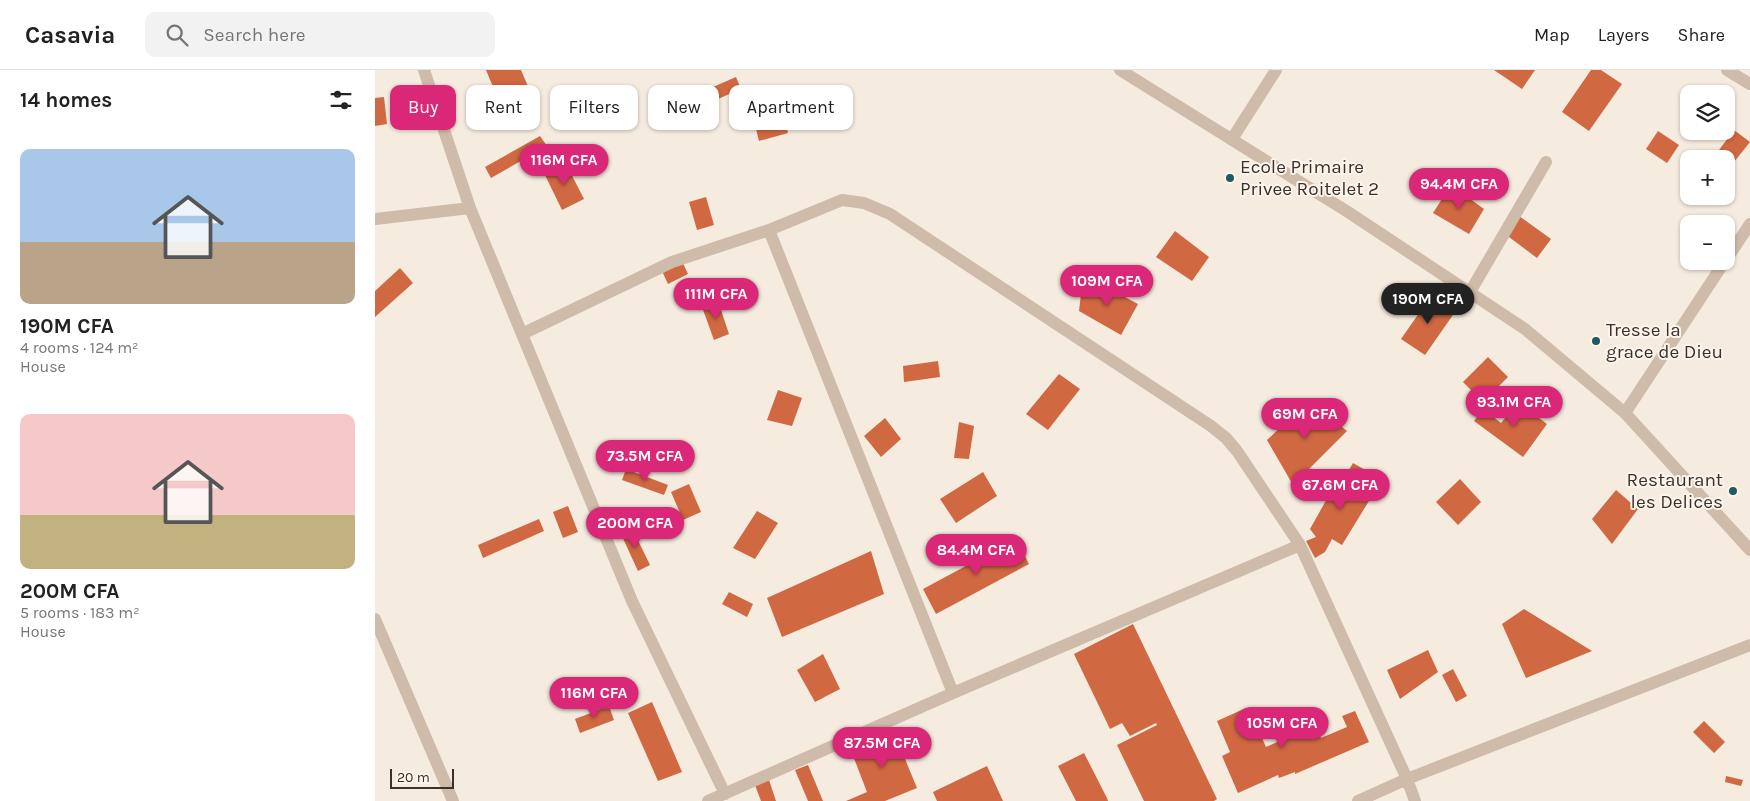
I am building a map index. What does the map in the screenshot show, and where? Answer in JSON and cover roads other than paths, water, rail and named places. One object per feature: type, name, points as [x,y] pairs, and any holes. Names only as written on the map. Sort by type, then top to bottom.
[{"type":"street","points":[[424,70],[470,208],[632,601],[725,794]]},
{"type":"street","points":[[1120,70],[1232,139],[1525,329],[1625,413],[1750,550]]},
{"type":"street","points":[[1232,139],[1276,70]]},
{"type":"street","points":[[1727,70],[1750,84]]},
{"type":"street","points":[[1470,292],[1546,162]]},
{"type":"street","points":[[522,334],[672,262],[769,230],[842,200],[864,203],[890,214],[1227,438],[1300,546],[1407,779],[1415,801]]},
{"type":"street","points":[[375,219],[470,208]]},
{"type":"street","points":[[1735,246],[1750,224]]},
{"type":"street","points":[[769,230],[953,693]]},
{"type":"street","points":[[1625,413],[1719,270]]},
{"type":"street","points":[[707,801],[953,693],[1300,546]]},
{"type":"street","points":[[375,619],[453,801]]},
{"type":"street","points":[[1358,801],[1407,779],[1750,645]]},
{"type":"place","name":"Ecole Primaire Privee Roitelet 2","points":[[1230,178]]},
{"type":"place","name":"Tresse la grace de Dieu","points":[[1596,341]]},
{"type":"place","name":"Restaurant les Delices","points":[[1733,491]]}]
